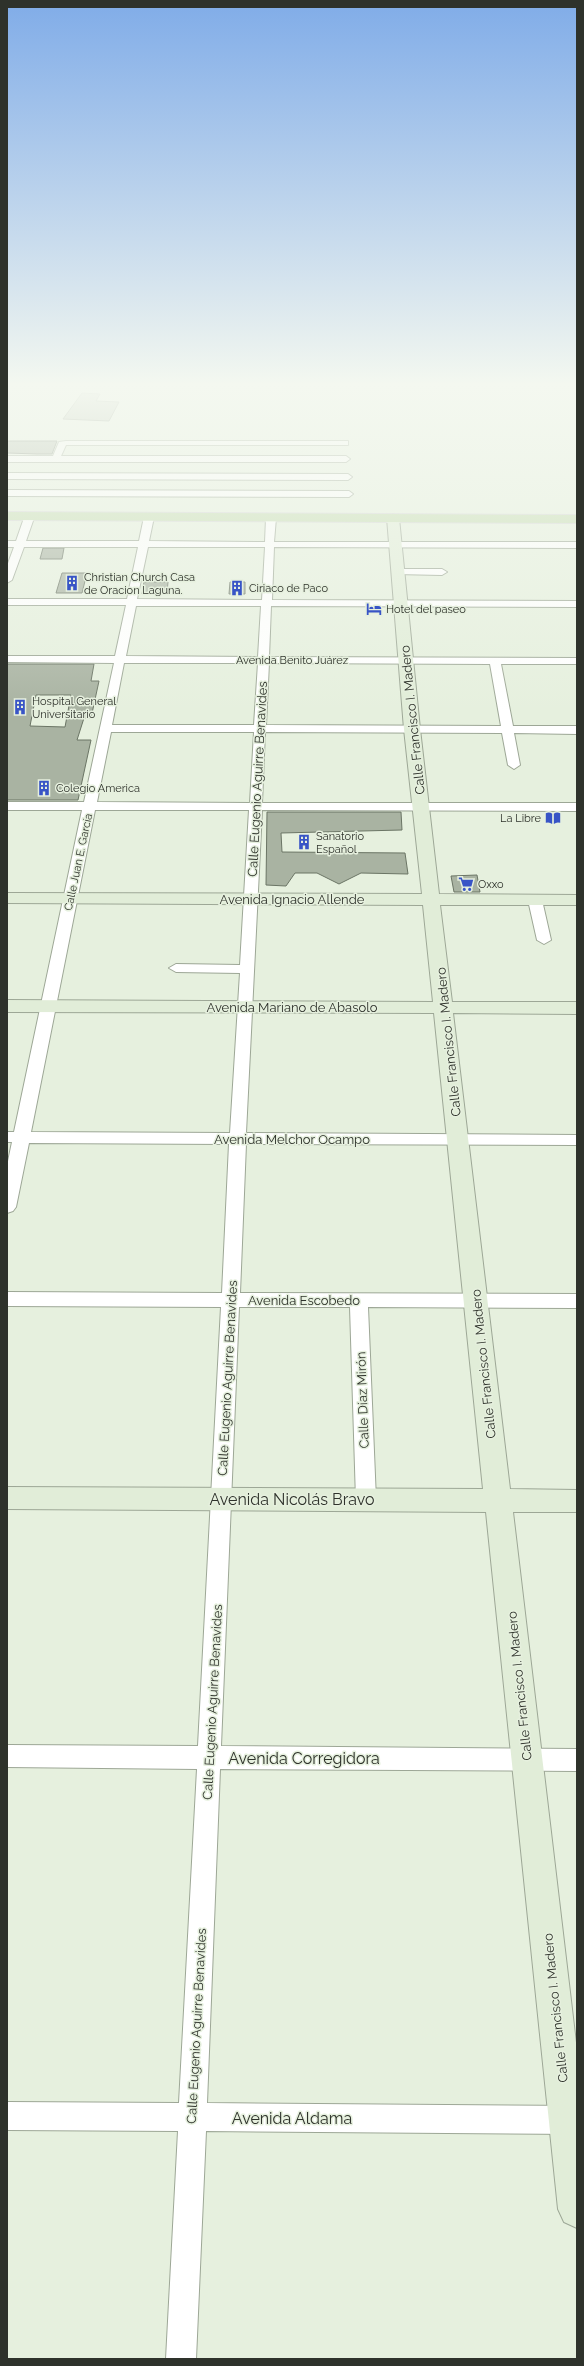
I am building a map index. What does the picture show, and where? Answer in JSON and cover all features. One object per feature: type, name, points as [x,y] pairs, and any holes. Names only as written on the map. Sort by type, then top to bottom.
[{"type":"main road","points":[[76,515],[151,506],[271,506],[577,514]]},
{"type":"main road","points":[[271,506],[393,518],[577,519]]},
{"type":"main road","points":[[546,514],[577,506]]},
{"type":"street","name":"Calle Juan E. García","points":[[7,1207],[14,1138],[48,1006],[154,491]]},
{"type":"street","name":"Calle Eugenio Aguirre Benavides","points":[[181,2359],[230,1299],[272,491]]},
{"type":"street","points":[[7,493],[151,506],[271,506],[349,494]]},
{"type":"street","points":[[14,515],[76,515]]},
{"type":"street","points":[[14,515],[76,515]]},
{"type":"street","points":[[7,580],[20,544],[14,515]]},
{"type":"street","name":"Calle Francisco I. Madero","points":[[393,518],[412,729],[498,1500],[527,1759],[572,2120],[577,2209]]},
{"type":"street","points":[[7,544],[577,545]]},
{"type":"street","points":[[398,572],[442,572]]},
{"type":"street","points":[[7,602],[577,604]]},
{"type":"street","name":"Avenida Benito Juárez","points":[[7,659],[577,661]]},
{"type":"street","points":[[495,661],[514,765]]},
{"type":"street","points":[[105,728],[577,730]]},
{"type":"street","points":[[7,806],[577,807]]},
{"type":"street","name":"Avenida Ignacio Allende","points":[[7,898],[577,900]]},
{"type":"street","points":[[535,900],[544,940]]},
{"type":"street","points":[[176,968],[247,969]]},
{"type":"street","name":"Avenida Mariano de Abasolo","points":[[7,1006],[577,1008]]},
{"type":"street","name":"Avenida Melchor Ocampo","points":[[14,1138],[577,1140]]},
{"type":"street","name":"Avenida Escobedo","points":[[7,1298],[577,1301]]},
{"type":"street","name":"Calle Díaz Mirón","points":[[359,1300],[366,1500]]},
{"type":"street","name":"Avenida Nicolás Bravo","points":[[7,1498],[577,1501]]},
{"type":"street","name":"Avenida Corregidora","points":[[7,1756],[577,1760]]},
{"type":"street","name":"Avenida Aldama","points":[[7,2116],[572,2120]]},
{"type":"building","points":[[43,548],[64,548],[62,559],[40,559]]},
{"type":"building","name":"Christian Church Casa de Oracion Laguna.","points":[[62,573],[87,573],[82,593],[56,593]]},
{"type":"building","points":[[144,582],[168,582],[167,594],[142,594]]},
{"type":"building","name":"Ciriaco de Paco","points":[[230,582],[245,582],[245,594],[229,594]]},
{"type":"building","points":[[7,664],[94,664],[91,681],[99,681],[91,718],[84,718],[77,740],[91,740],[78,800],[7,800]],"holes":[[[36,695],[71,695],[65,727],[30,726]]]},
{"type":"building","name":"Sanatorio Español","points":[[267,812],[401,812],[402,830],[281,833],[282,852],[405,853],[408,874],[361,873],[339,884],[317,873],[295,873],[286,886],[266,885]]},
{"type":"building","name":"Oxxo","points":[[477,875],[480,892],[454,892],[451,876]]},
{"type":"place","name":"Christian Church Casa de Oracion Laguna.","points":[[72,583]]},
{"type":"place","name":"Ciriaco de Paco","points":[[237,588]]},
{"type":"place","name":"Hotel del paseo","points":[[374,609]]},
{"type":"place","name":"Hospital General Universitario","points":[[20,707]]},
{"type":"place","name":"Colegio America","points":[[44,788]]},
{"type":"place","name":"La Libre","points":[[553,818]]},
{"type":"place","name":"Sanatorio Español","points":[[304,842]]},
{"type":"place","name":"Oxxo","points":[[466,884]]}]
